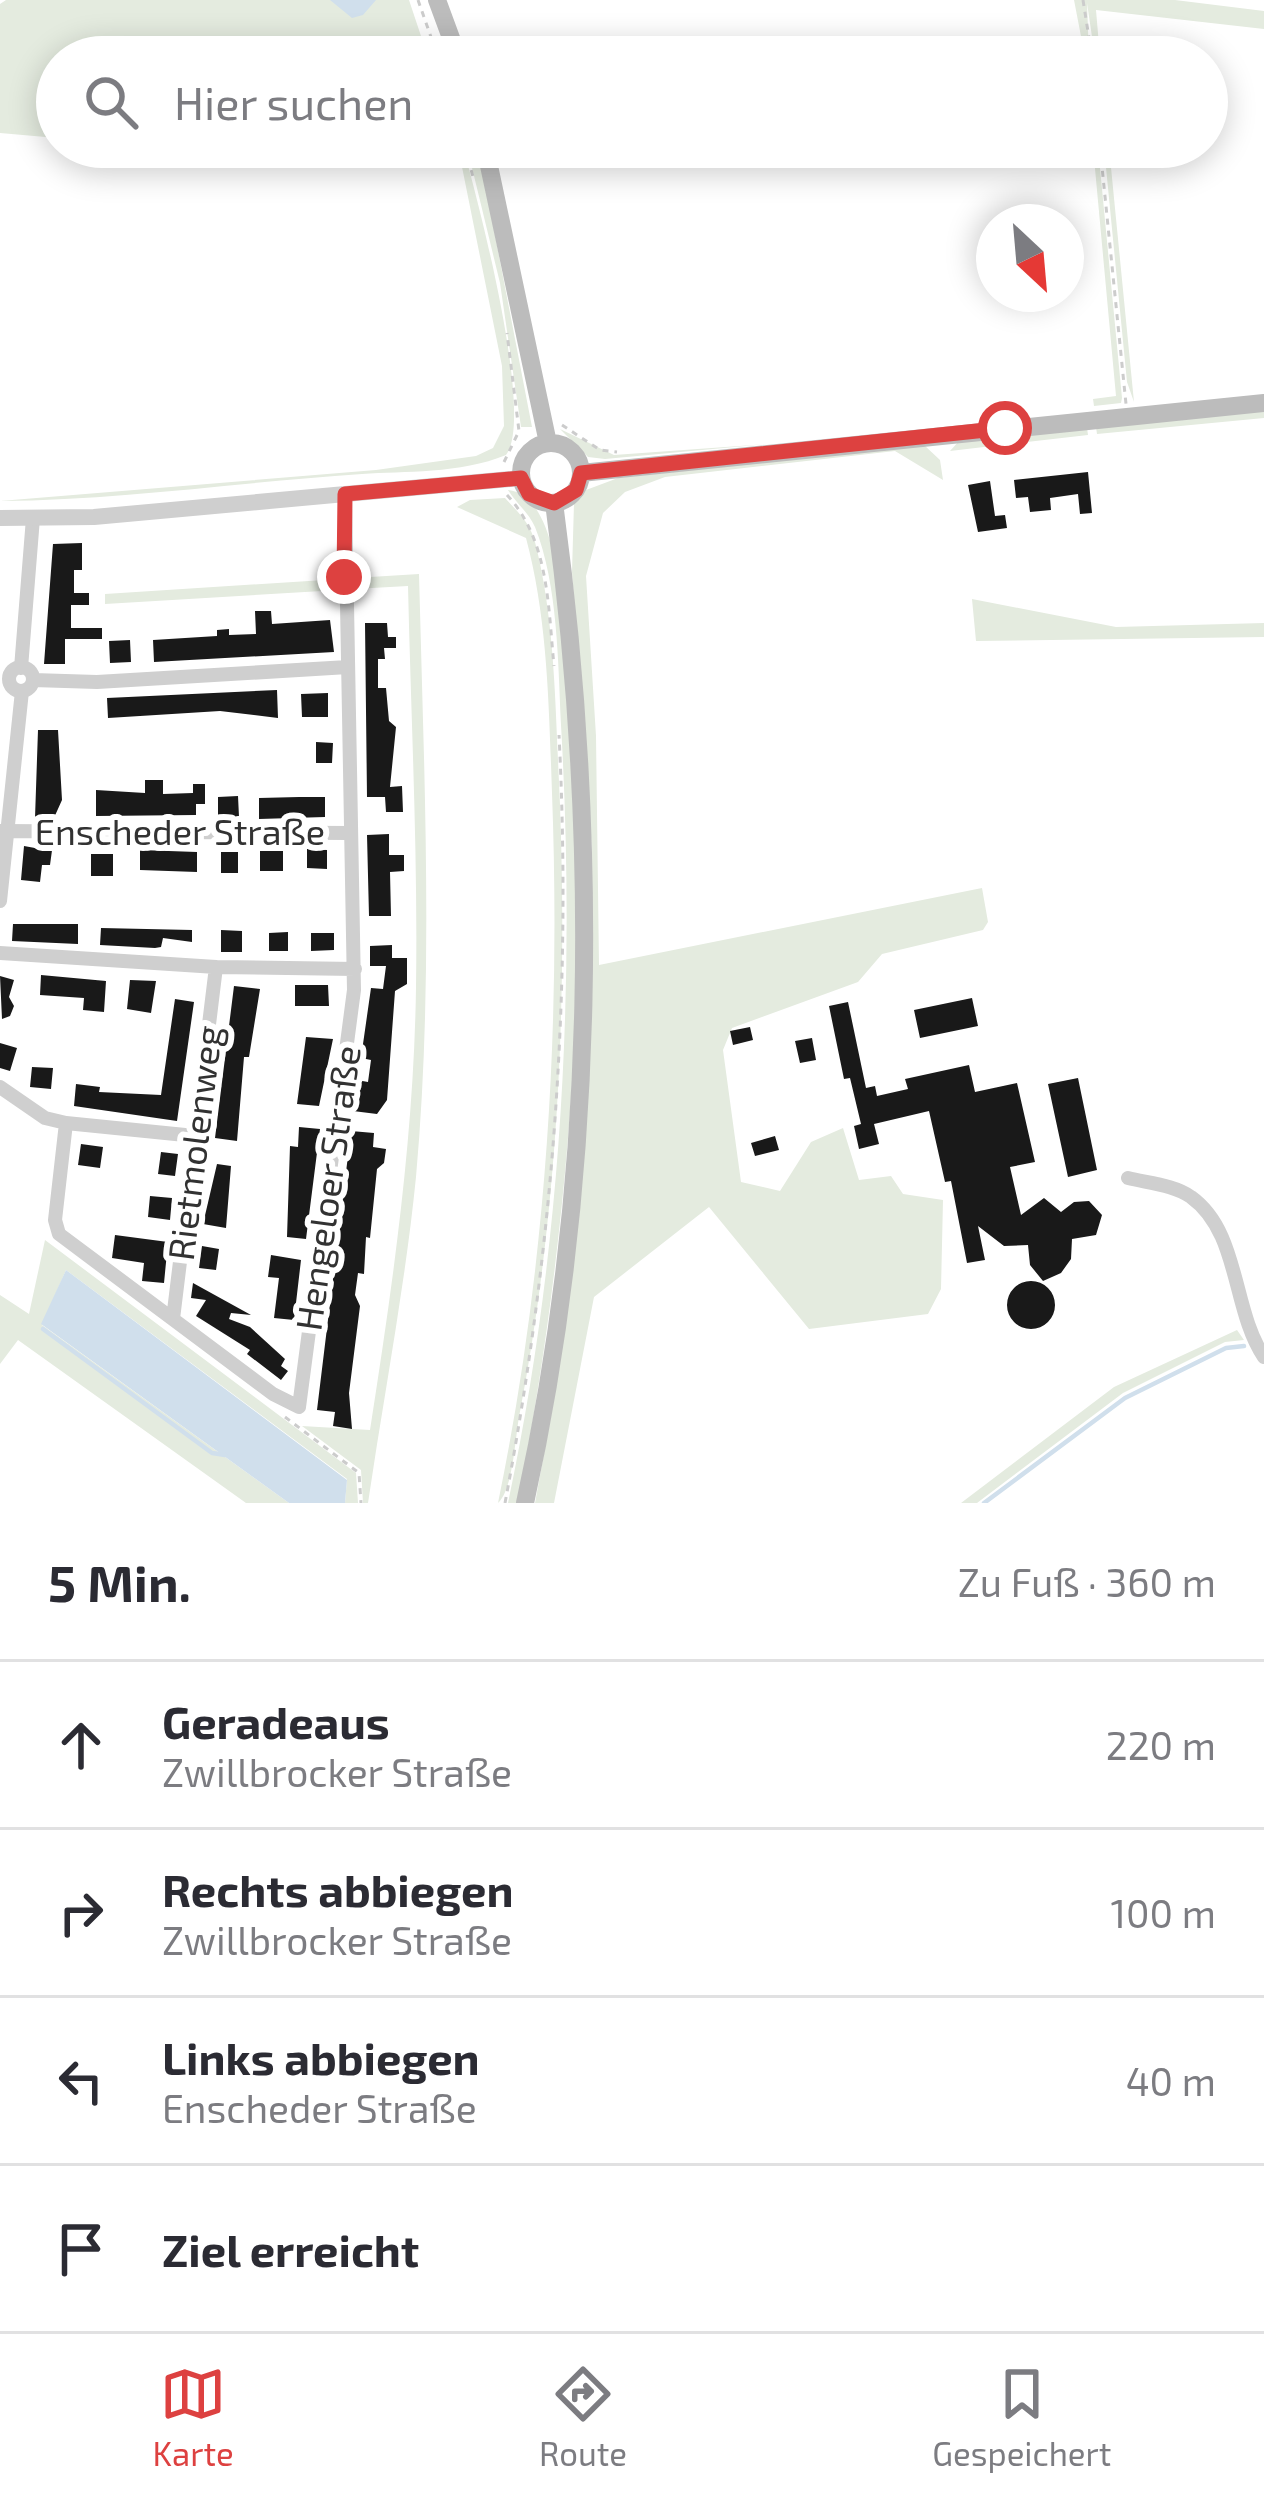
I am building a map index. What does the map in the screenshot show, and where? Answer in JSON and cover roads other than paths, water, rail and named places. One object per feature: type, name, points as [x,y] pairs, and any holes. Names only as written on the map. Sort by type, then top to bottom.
[{"type":"main road","points":[[437,0],[446,36]]},
{"type":"main road","points":[[489,168],[548,443]]},
{"type":"main road","points":[[581,473],[1264,403]]},
{"type":"main road","points":[[548,443],[572,451],[581,473],[576,490],[554,503],[529,494],[512,478],[530,451],[548,443]]},
{"type":"main road","points":[[525,1503],[569,1205],[582,996],[582,793],[571,626],[554,503]]},
{"type":"street","points":[[0,518],[512,478]]},
{"type":"street","name":"Enscheder Straße","points":[[345,494],[355,932]]},
{"type":"street","points":[[33,518],[10,676],[28,686],[348,667]]},
{"type":"street","points":[[0,901],[5,831],[28,686]]},
{"type":"street","name":"Enscheder Straße","points":[[5,831],[350,833]]},
{"type":"street","name":"Hengeloer Straße","points":[[173,1318],[299,1407],[355,969],[355,932]]},
{"type":"street","points":[[0,953],[216,967],[355,969]]},
{"type":"street","name":"Rietmolenweg","points":[[173,1318],[216,967]]},
{"type":"street","points":[[0,1087],[45,1118],[195,1136]]},
{"type":"street","points":[[66,1123],[55,1220],[59,1234],[173,1318]]},
{"type":"street","points":[[1128,1178],[1190,1196],[1210,1216],[1229,1258],[1243,1322],[1264,1357]]},
{"type":"water","points":[[330,0],[376,0],[363,15],[352,18]]},
{"type":"water","points":[[66,1270],[347,1480],[345,1503],[289,1503],[41,1324]]},
{"type":"waterway","points":[[43,1329],[212,1453],[225,1455]]},
{"type":"waterway","points":[[984,1503],[1125,1398],[1226,1348],[1244,1346]]}]
